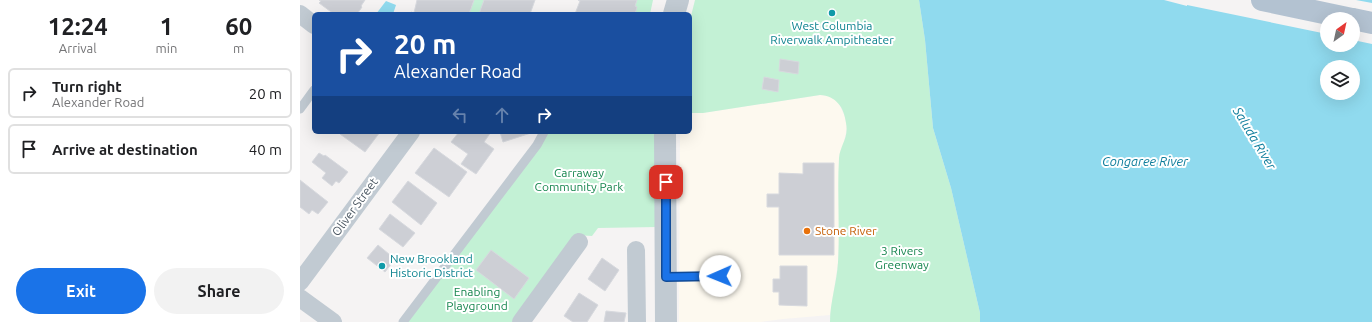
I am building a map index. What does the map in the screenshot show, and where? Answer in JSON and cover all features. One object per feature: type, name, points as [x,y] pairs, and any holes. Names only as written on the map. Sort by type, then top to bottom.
[{"type":"main road","points":[[1262,0],[1320,12]]},
{"type":"main road","points":[[1360,20],[1372,23]]},
{"type":"street","points":[[675,12],[678,0]]},
{"type":"street","points":[[300,14],[312,23]]},
{"type":"street","name":"Oliver Street","points":[[300,282],[410,134]]},
{"type":"street","points":[[665,134],[666,322]]},
{"type":"street","points":[[521,322],[579,242]]},
{"type":"street","points":[[636,250],[637,322]]},
{"type":"street","points":[[300,298],[333,322]]},
{"type":"lane","points":[[300,109],[312,93]]},
{"type":"lane","points":[[403,322],[537,145],[543,134]]},
{"type":"lane","points":[[666,277],[720,276]]},
{"type":"shaded area","points":[[820,95],[829,96],[838,102],[845,117],[847,128],[843,146],[838,263],[830,315],[761,322],[679,322],[680,134],[692,134],[692,113],[703,113]]},
{"type":"green space","points":[[474,0],[484,0],[480,12],[470,12]]},
{"type":"green space","points":[[637,0],[653,0],[650,12],[636,12],[637,7],[635,6]]},
{"type":"green space","name":"3 Rivers Greenway","points":[[695,0],[919,0],[925,40],[933,128],[951,188],[980,313],[980,322],[830,322],[838,262],[839,158],[847,128],[841,107],[835,100],[820,95],[703,113],[692,113],[692,12]]},
{"type":"green space","name":"Carraway Community Park","points":[[547,134],[655,134],[657,227],[598,228],[592,236],[575,235],[512,322],[408,322]]},
{"type":"water","name":"Congaree River","points":[[919,0],[1372,0],[1372,322],[980,322],[980,313],[951,188],[933,128],[925,40]]},
{"type":"water","points":[[386,1],[396,5],[394,12],[378,12]]},
{"type":"pier","points":[[1164,0],[1356,0],[1372,3],[1372,44],[1360,41],[1360,12],[1320,12],[1320,33]]},
{"type":"building","points":[[319,0],[365,0],[358,12],[331,12],[319,3],[321,1]]},
{"type":"building","points":[[417,0],[474,0],[470,12],[414,12]]},
{"type":"building","points":[[484,0],[535,0],[531,12],[480,12]]},
{"type":"building","points":[[578,0],[637,0],[635,6],[637,7],[636,12],[576,12],[580,1]]},
{"type":"building","points":[[780,59],[799,62],[798,74],[779,71]]},
{"type":"building","points":[[764,77],[779,80],[778,92],[762,89]]},
{"type":"building","points":[[340,134],[378,134],[365,152]]},
{"type":"building","points":[[457,134],[490,134],[484,142],[494,149],[476,174],[461,164],[468,154],[451,142]]},
{"type":"building","points":[[501,134],[528,134],[503,142]]},
{"type":"building","points":[[434,148],[467,172],[449,197],[415,173]]},
{"type":"building","points":[[319,153],[324,156],[325,155],[348,172],[339,183],[336,181],[332,186],[322,178],[326,173],[312,162]]},
{"type":"building","name":"Stone River","points":[[803,163],[834,163],[834,255],[779,255],[779,207],[767,207],[767,194],[779,194],[779,173],[803,174]]},
{"type":"building","points":[[300,180],[328,202],[318,214],[312,210],[309,214],[300,207]]},
{"type":"building","points":[[408,181],[437,203],[421,225],[392,202]]},
{"type":"building","points":[[390,214],[415,233],[403,247],[379,229]]},
{"type":"building","points":[[378,245],[395,259],[385,272],[367,258]]},
{"type":"building","points":[[491,250],[529,278],[514,299],[476,270]]},
{"type":"building","points":[[602,258],[619,270],[605,291],[588,279]]},
{"type":"building","points":[[780,266],[807,266],[807,306],[779,305],[779,292],[773,292],[773,279],[780,279]]},
{"type":"building","points":[[579,293],[598,305],[587,322],[573,322],[564,316]]},
{"type":"building","points":[[606,311],[626,313],[624,322],[604,322]]},
{"type":"place","name":"West Columbia Riverwalk Ampitheater","points":[[832,13]]},
{"type":"place","name":"Stone River","points":[[807,231]]},
{"type":"place","name":"New Brookland Historic District","points":[[382,266]]},
{"type":"route","points":[[666,182],[666,277],[720,276]]},
{"type":"water label","name":"Saluda River","points":[[1255,138]]},
{"type":"park label","name":"Enabling Playground","points":[[477,299]]}]
